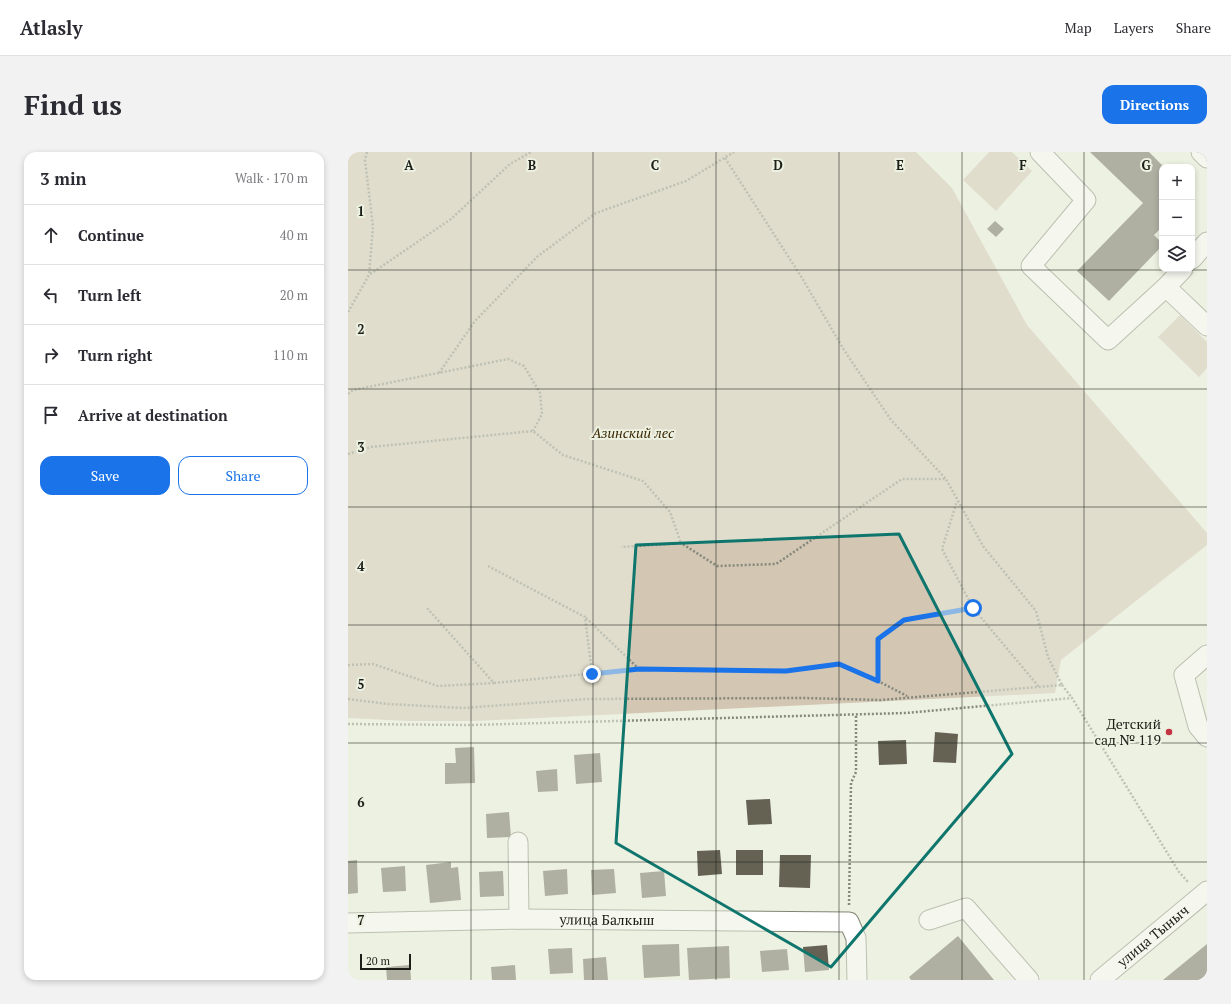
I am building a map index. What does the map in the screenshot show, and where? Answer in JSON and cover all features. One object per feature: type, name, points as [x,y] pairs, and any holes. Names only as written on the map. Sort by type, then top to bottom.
[{"type":"street","points":[[1040,152],[1086,200],[1031,266],[1108,340],[1166,287],[1180,272]]},
{"type":"street","points":[[1201,152],[1207,158]]},
{"type":"street","points":[[1195,256],[1207,242]]},
{"type":"street","points":[[1166,287],[1207,326]]},
{"type":"street","points":[[1207,655],[1184,675],[1198,726],[1207,737]]},
{"type":"street","points":[[518,842],[519,919]]},
{"type":"street","name":"улица Тыныч","points":[[1100,980],[1204,894]]},
{"type":"street","points":[[929,920],[966,908],[1029,980]]},
{"type":"street","name":"улица Балкыш","points":[[348,923],[519,919],[852,930]]},
{"type":"street","points":[[852,930],[857,980]]},
{"type":"path","points":[[348,312],[369,275],[373,227],[365,160],[367,152]]},
{"type":"path","points":[[369,275],[451,219],[510,164],[531,152]]},
{"type":"path","points":[[439,373],[475,321],[538,256],[596,213],[686,180],[734,152]]},
{"type":"path","points":[[725,158],[802,278],[844,350],[887,413],[946,479],[983,546],[1036,611],[1048,657],[1062,685],[1072,698],[1179,872],[1204,894]]},
{"type":"path","points":[[348,394],[353,390],[508,359],[524,366],[540,393],[542,414],[532,431]]},
{"type":"path","points":[[348,454],[372,447],[532,431],[563,454],[643,481],[670,512],[681,543]]},
{"type":"path","points":[[621,547],[681,543],[717,566],[776,564],[902,479],[946,479]]},
{"type":"path","points":[[957,500],[942,549],[973,608],[1040,687]]},
{"type":"path","points":[[488,566],[585,617],[639,669]]},
{"type":"path","points":[[427,608],[494,683]]},
{"type":"path","points":[[878,681],[878,639],[904,620],[973,608]]},
{"type":"path","points":[[585,617],[592,674]]},
{"type":"path","points":[[348,665],[373,664],[438,686],[494,683],[639,669],[786,671],[839,664],[878,681],[907,697]]},
{"type":"path","points":[[348,699],[388,704],[463,708],[587,699],[804,698],[881,700],[1062,685]]},
{"type":"path","points":[[348,724],[470,726],[906,713],[1072,698]]},
{"type":"path","points":[[852,930],[851,782],[856,772],[856,714]]},
{"type":"highlighted area","points":[[899,534],[1012,754],[831,967],[616,843],[636,545]]},
{"type":"green space","name":"Азинский лес","points":[[348,152],[916,152],[952,188],[1027,325],[1207,533],[1207,545],[1061,660],[1055,693],[476,721],[408,721],[348,718]]},
{"type":"green space","points":[[989,152],[1012,152],[1032,171],[996,211],[963,180]]},
{"type":"green space","points":[[1180,315],[1207,342],[1207,368],[1199,377],[1158,337]]},
{"type":"building","points":[[1090,152],[1149,152],[1161,164],[1159,164],[1159,230],[1154,235],[1159,240],[1159,249],[1109,301],[1077,271],[1143,203]]},
{"type":"building","points":[[995,221],[1004,229],[996,237],[987,229]]},
{"type":"building","points":[[935,732],[958,734],[956,763],[933,762]]},
{"type":"building","points":[[906,740],[907,764],[879,765],[878,741]]},
{"type":"building","points":[[474,747],[475,783],[445,784],[445,763],[456,763],[455,748]]},
{"type":"building","points":[[600,753],[602,782],[576,784],[574,755]]},
{"type":"building","points":[[557,769],[558,791],[538,792],[536,771]]},
{"type":"building","points":[[770,799],[772,824],[748,825],[746,800]]},
{"type":"building","points":[[509,812],[511,837],[487,838],[486,814]]},
{"type":"building","points":[[720,850],[722,874],[698,876],[697,851]]},
{"type":"building","points":[[736,850],[763,850],[763,875],[736,875]]},
{"type":"building","points":[[780,855],[811,855],[810,888],[779,887]]},
{"type":"building","points":[[357,860],[358,893],[348,894],[348,861]]},
{"type":"building","points":[[451,862],[451,868],[458,867],[461,900],[430,903],[426,865]]},
{"type":"building","points":[[405,866],[406,891],[383,892],[381,868]]},
{"type":"building","points":[[567,869],[568,894],[545,896],[543,871]]},
{"type":"building","points":[[614,869],[616,893],[592,895],[591,870]]},
{"type":"building","points":[[503,871],[504,896],[480,897],[479,872]]},
{"type":"building","points":[[664,871],[666,896],[642,898],[640,873]]},
{"type":"building","points":[[958,936],[994,980],[911,980],[909,977]]},
{"type":"building","points":[[679,944],[680,976],[644,978],[642,945]]},
{"type":"building","points":[[1207,944],[1207,980],[1163,980]]},
{"type":"building","points":[[827,945],[829,970],[805,972],[803,947]]},
{"type":"building","points":[[729,946],[730,978],[689,980],[687,948]]},
{"type":"building","points":[[572,948],[573,973],[550,974],[548,949]]},
{"type":"building","points":[[787,949],[789,970],[762,972],[760,951]]},
{"type":"building","points":[[606,957],[608,980],[584,980],[583,959]]},
{"type":"building","points":[[410,965],[411,980],[387,980],[386,967]]},
{"type":"building","points":[[515,965],[516,980],[492,980],[491,967]]},
{"type":"place","name":"Детский сад № 119","points":[[1169,732]]},
{"type":"route","points":[[592,674],[639,669],[786,671],[839,664],[878,681],[878,639],[904,620],[973,608]]}]
